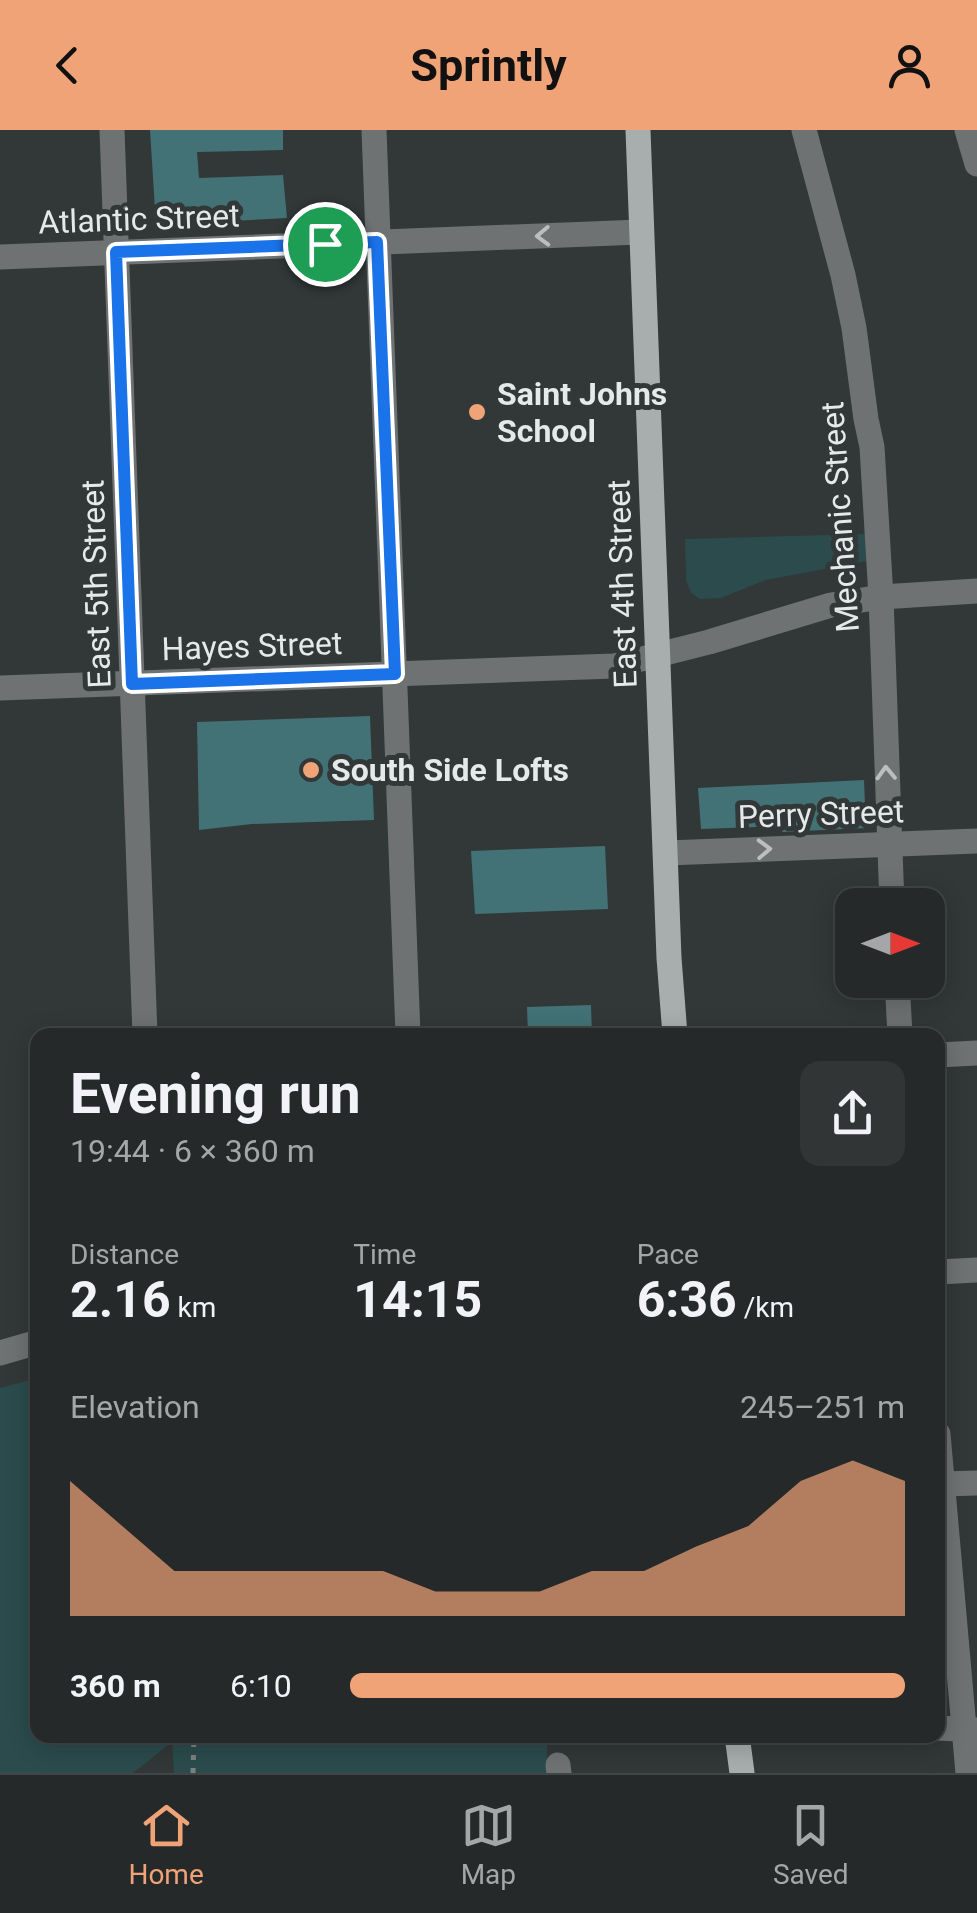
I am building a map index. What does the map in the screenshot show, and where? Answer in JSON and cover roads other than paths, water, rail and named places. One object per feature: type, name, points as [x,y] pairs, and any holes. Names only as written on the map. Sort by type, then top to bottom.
[{"type":"main road","name":"East 4th Street","points":[[638,130],[674,1028]]},
{"type":"main road","points":[[739,1743],[742,1773]]},
{"type":"street","name":"East 5th Street","points":[[112,130],[145,1028]]},
{"type":"street","points":[[374,130],[408,1028]]},
{"type":"street","name":"Mechanic Street","points":[[804,130],[843,276],[872,448],[891,888]]},
{"type":"street","points":[[967,130],[977,164]]},
{"type":"street","name":"Atlantic Street","points":[[0,256],[640,232]]},
{"type":"street","name":"Hayes Street","points":[[0,688],[614,666],[830,605],[977,590]]},
{"type":"street","name":"Perry Street","points":[[667,852],[977,841]]},
{"type":"street","points":[[898,998],[900,1028]]},
{"type":"street","points":[[945,1054],[977,1053]]},
{"type":"street","points":[[945,1272],[977,1270]]},
{"type":"street","points":[[0,1353],[30,1344]]},
{"type":"street","points":[[945,1484],[977,1482]]},
{"type":"street","points":[[945,1509],[971,1730],[968,1773]]},
{"type":"street","points":[[945,1728],[971,1730]]},
{"type":"place","name":"Saint Johns School","points":[[477,412]]},
{"type":"place","name":"South Side Lofts","points":[[311,770]]}]
